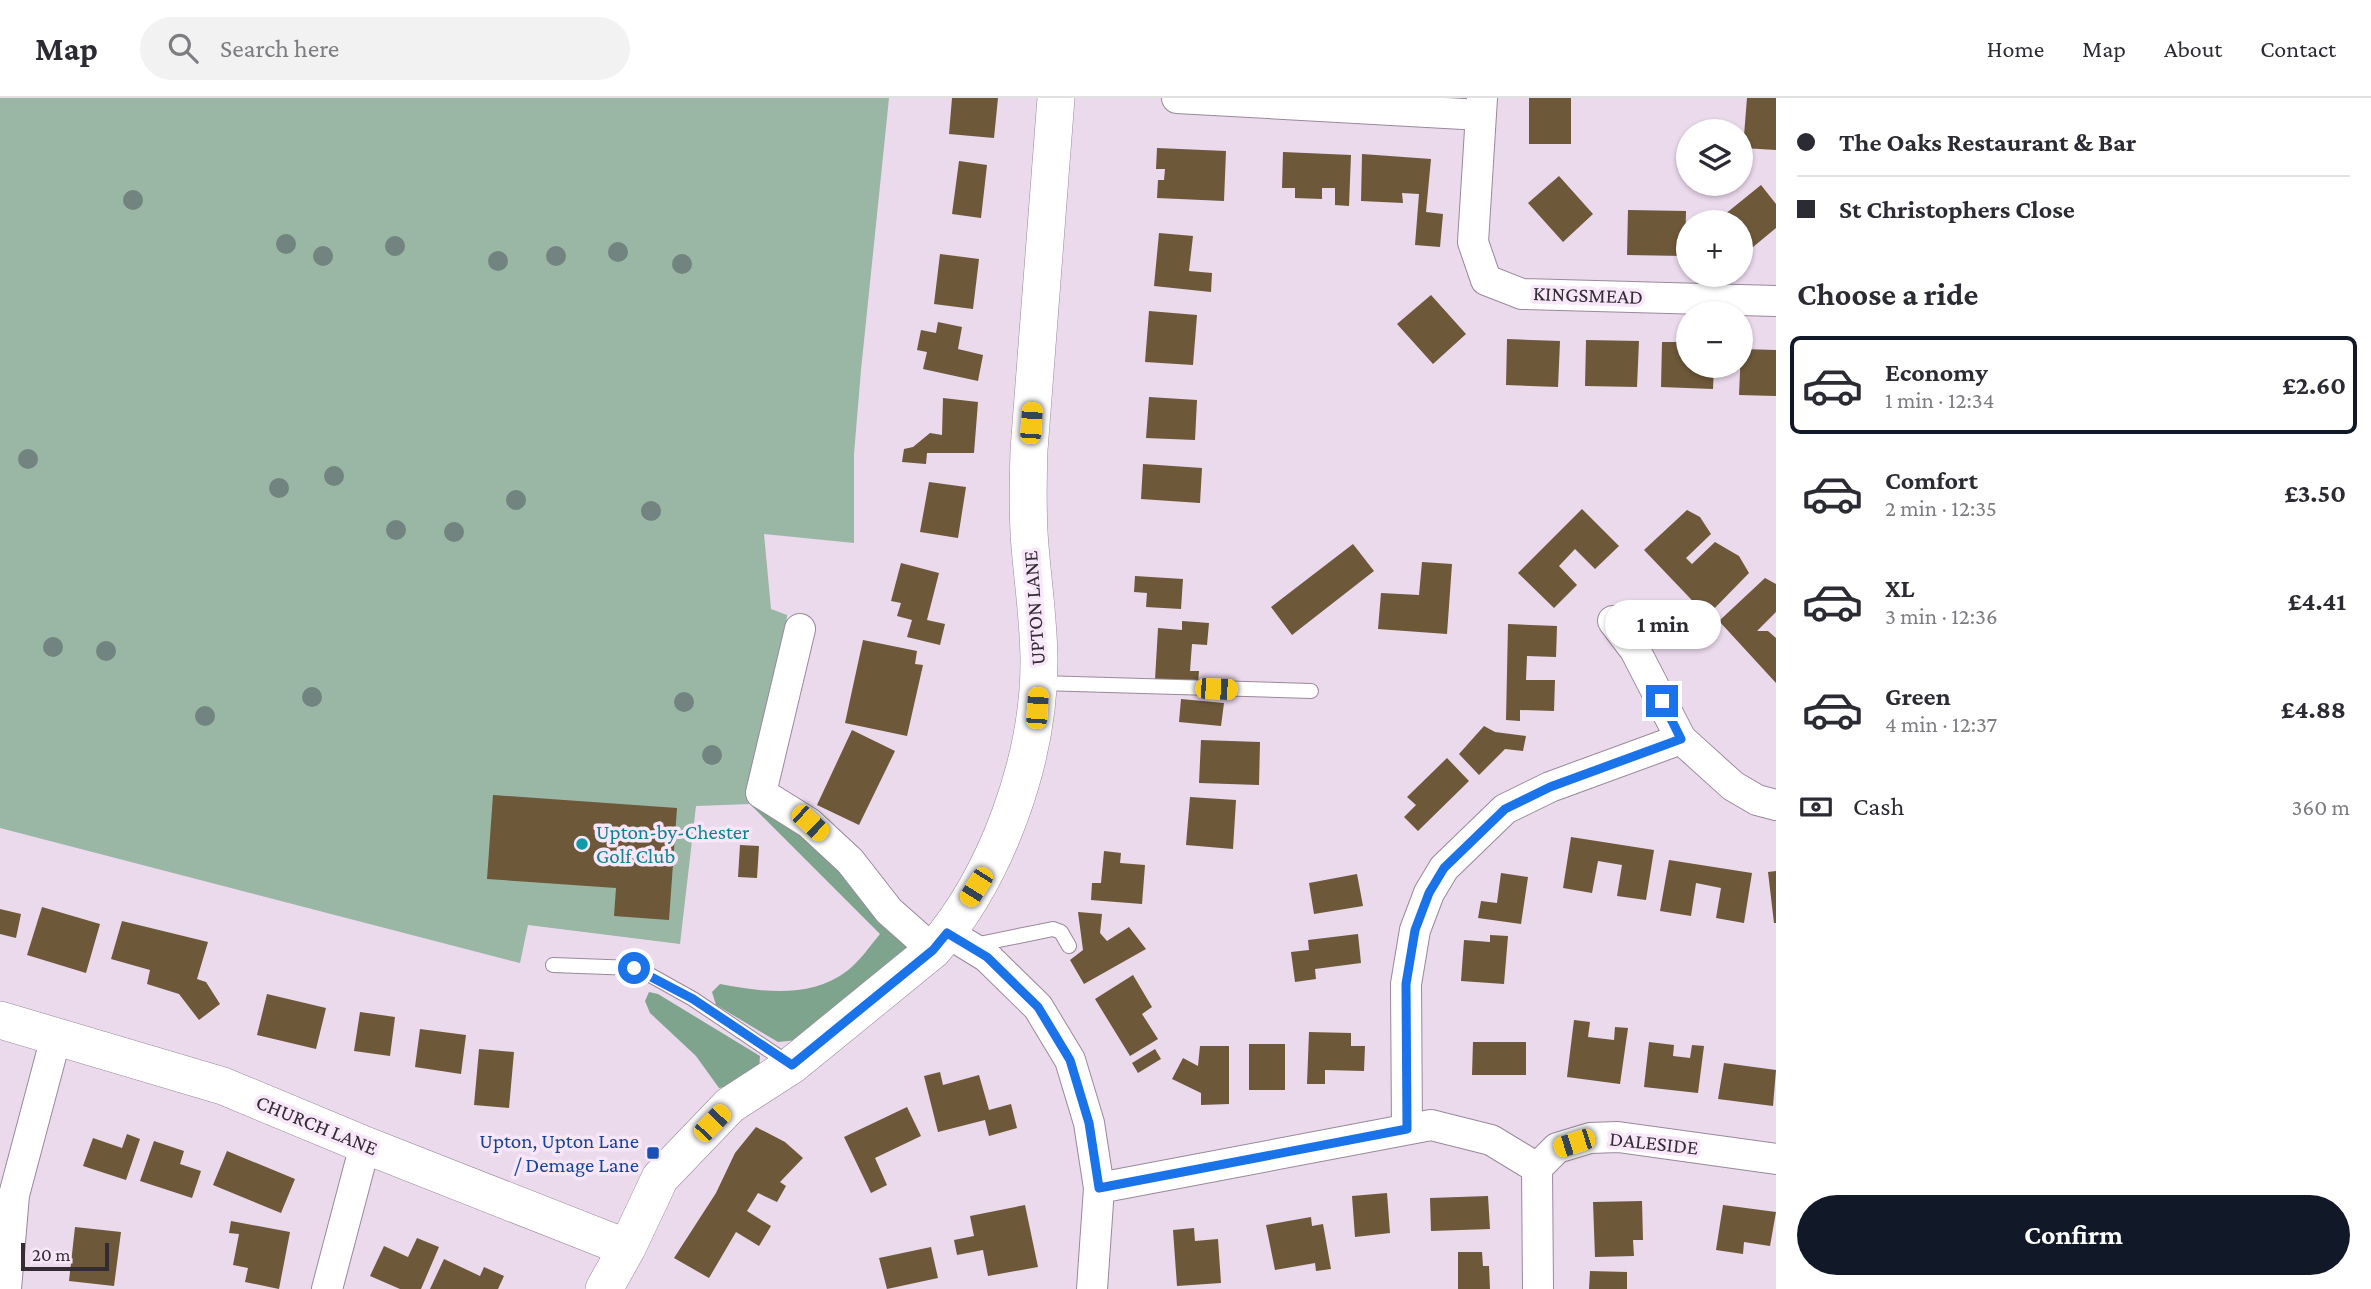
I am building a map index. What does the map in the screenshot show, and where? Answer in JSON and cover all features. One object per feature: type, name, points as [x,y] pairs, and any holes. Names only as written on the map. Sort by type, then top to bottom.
[{"type":"street","name":"UPTON LANE","points":[[604,1289],[660,1178],[730,1105],[792,1065],[950,943],[1008,820],[1025,767],[1037,708],[1036,594],[1030,549],[1028,491],[1056,98]]},
{"type":"street","name":"KINGSMEAD","points":[[1177,98],[1481,106],[1473,243],[1486,280],[1522,294],[1776,301]]},
{"type":"street","points":[[1613,621],[1635,650],[1681,739],[1733,786],[1757,800],[1776,805]]},
{"type":"street","points":[[800,629],[761,793],[810,823],[850,861],[889,911],[950,943],[987,957],[1038,1007],[1070,1060],[1089,1123],[1099,1188],[1092,1289]]},
{"type":"street","points":[[1407,1129],[1406,984],[1415,930],[1429,893],[1444,868],[1505,809],[1550,787],[1681,739]]},
{"type":"street","name":"CHURCH LANE","points":[[0,1020],[223,1086],[627,1248]]},
{"type":"street","points":[[6,1289],[14,1195],[56,1037]]},
{"type":"street","points":[[1099,1188],[1432,1125],[1491,1140],[1537,1168],[1538,1289]]},
{"type":"street","name":"DALESIDE","points":[[1537,1168],[1557,1148],[1590,1138],[1618,1137],[1776,1159]]},
{"type":"street","points":[[327,1289],[365,1145]]},
{"type":"lane","points":[[1038,683],[1311,691]]},
{"type":"lane","points":[[950,943],[1053,929],[1061,932],[1069,946]]},
{"type":"lane","points":[[553,965],[634,968],[693,999],[792,1065]]},
{"type":"green space","name":"Upton-by-Chester Golf Club","points":[[0,98],[889,98],[854,454],[854,543],[764,534],[771,609],[787,615],[784,646],[752,783],[750,804],[696,806],[680,944],[528,925],[520,963],[0,828]]},
{"type":"green space","points":[[752,783],[909,938],[907,953],[798,1040],[778,1042],[716,1005],[712,992],[720,984],[769,991],[802,990],[818,986],[847,971],[880,934],[750,804]]},
{"type":"green space","points":[[649,992],[658,994],[760,1056],[759,1070],[737,1085],[719,1088],[696,1056],[650,1013],[645,1001]]},
{"type":"building","points":[[952,98],[998,98],[994,138],[949,134]]},
{"type":"building","points":[[1529,98],[1571,98],[1571,144],[1529,144]]},
{"type":"building","points":[[1747,98],[1776,98],[1776,150],[1753,149],[1753,119],[1745,119]]},
{"type":"building","points":[[1157,148],[1226,151],[1224,201],[1157,198],[1158,180],[1164,180],[1165,169],[1156,169]]},
{"type":"building","points":[[1283,152],[1351,155],[1349,206],[1335,205],[1335,188],[1322,188],[1322,199],[1295,198],[1295,188],[1282,188]]},
{"type":"building","points":[[1362,154],[1431,159],[1426,212],[1443,214],[1440,247],[1415,245],[1419,194],[1402,193],[1403,203],[1361,201]]},
{"type":"building","points":[[959,161],[987,165],[981,218],[952,214]]},
{"type":"building","points":[[1559,176],[1593,214],[1563,242],[1528,203]]},
{"type":"building","points":[[1761,185],[1776,204],[1776,228],[1753,247],[1753,210],[1730,210],[1747,196],[1753,196],[1753,191]]},
{"type":"building","points":[[1628,210],[1676,211],[1676,256],[1627,255]]},
{"type":"building","points":[[1159,233],[1193,236],[1189,271],[1212,273],[1211,292],[1154,286]]},
{"type":"building","points":[[940,254],[979,259],[973,309],[934,304]]},
{"type":"building","points":[[1431,295],[1466,334],[1433,364],[1397,324]]},
{"type":"building","points":[[1149,311],[1197,315],[1193,365],[1145,362]]},
{"type":"building","points":[[938,322],[962,327],[958,349],[983,355],[978,381],[923,369],[927,352],[917,350],[921,330],[936,333]]},
{"type":"building","points":[[1507,339],[1560,341],[1558,387],[1506,385]]},
{"type":"building","points":[[1586,340],[1639,341],[1637,387],[1585,386]]},
{"type":"building","points":[[1662,342],[1676,342],[1676,378],[1713,378],[1713,389],[1661,387]]},
{"type":"building","points":[[1753,349],[1776,350],[1776,396],[1739,395],[1740,378],[1753,378]]},
{"type":"building","points":[[1149,397],[1197,400],[1195,440],[1146,438]]},
{"type":"building","points":[[943,398],[978,402],[974,453],[927,453],[926,464],[902,462],[904,449],[913,447],[930,433],[942,435]]},
{"type":"building","points":[[1143,464],[1202,468],[1200,503],[1141,499]]},
{"type":"building","points":[[929,482],[966,487],[958,538],[920,532]]},
{"type":"building","points":[[1582,509],[1619,546],[1595,569],[1575,549],[1559,566],[1577,585],[1554,608],[1518,573]]},
{"type":"building","points":[[1687,510],[1700,517],[1711,534],[1686,558],[1692,564],[1715,542],[1739,556],[1749,573],[1707,616],[1644,550]]},
{"type":"building","points":[[1353,544],[1374,571],[1292,635],[1271,607]]},
{"type":"building","points":[[1422,562],[1452,564],[1447,634],[1378,629],[1381,593],[1419,595]]},
{"type":"building","points":[[901,563],[939,573],[927,620],[945,624],[940,645],[907,637],[912,620],[897,616],[901,603],[891,601]]},
{"type":"building","points":[[1135,576],[1183,579],[1181,609],[1146,607],[1147,593],[1134,592]]},
{"type":"building","points":[[1765,578],[1776,584],[1776,612],[1757,631],[1768,631],[1776,638],[1776,683],[1719,621]]},
{"type":"building","points":[[1182,621],[1209,623],[1207,645],[1192,644],[1190,671],[1199,671],[1198,682],[1155,680],[1158,628],[1182,630]]},
{"type":"building","points":[[1508,624],[1557,626],[1556,657],[1527,656],[1526,680],[1555,680],[1554,711],[1520,710],[1520,721],[1506,720]]},
{"type":"building","points":[[863,640],[917,651],[915,664],[923,665],[907,736],[845,723]]},
{"type":"building","points":[[1181,699],[1224,703],[1221,726],[1179,722]]},
{"type":"building","points":[[1484,726],[1495,732],[1526,736],[1523,751],[1505,749],[1479,775],[1459,754]]},
{"type":"building","points":[[852,730],[895,751],[859,825],[817,805]]},
{"type":"building","points":[[1201,740],[1260,742],[1259,785],[1199,783]]},
{"type":"building","points":[[1447,758],[1469,781],[1418,831],[1404,817],[1416,805],[1407,797]]},
{"type":"building","name":"Upton-by-Chester Golf Club","points":[[493,795],[677,808],[669,920],[614,916],[616,888],[487,879]]},
{"type":"building","points":[[1190,797],[1236,800],[1233,849],[1186,845]]},
{"type":"building","points":[[1571,837],[1654,850],[1646,900],[1617,896],[1622,865],[1598,861],[1592,893],[1563,888]]},
{"type":"building","points":[[740,845],[759,846],[757,878],[738,877]]},
{"type":"building","points":[[1104,851],[1121,853],[1120,863],[1145,865],[1142,904],[1091,900],[1092,883],[1101,883]]},
{"type":"building","points":[[1669,860],[1752,873],[1744,923],[1716,918],[1721,888],[1696,883],[1691,916],[1660,911]]},
{"type":"building","points":[[1776,871],[1776,923],[1774,923],[1768,872]]},
{"type":"building","points":[[1501,873],[1528,877],[1521,924],[1478,918],[1481,901],[1497,903]]},
{"type":"building","points":[[1357,874],[1363,906],[1314,914],[1309,883]]},
{"type":"building","points":[[42,907],[100,924],[86,973],[27,955]]},
{"type":"building","points":[[0,909],[21,914],[16,938],[0,934]]},
{"type":"building","points":[[1078,912],[1102,914],[1100,933],[1107,941],[1129,927],[1146,949],[1084,984],[1070,960],[1083,950]]},
{"type":"building","points":[[122,921],[208,942],[197,979],[206,982],[220,1004],[199,1020],[179,994],[147,984],[150,970],[111,959]]},
{"type":"building","points":[[1358,934],[1361,963],[1315,969],[1316,979],[1295,982],[1291,952],[1309,950],[1308,940]]},
{"type":"building","points":[[1490,935],[1508,936],[1504,984],[1461,981],[1464,940],[1490,942]]},
{"type":"building","points":[[1133,975],[1152,1007],[1142,1014],[1158,1039],[1130,1056],[1095,999]]},
{"type":"building","points":[[267,994],[326,1008],[316,1049],[257,1035]]},
{"type":"building","points":[[360,1012],[395,1017],[390,1056],[354,1051]]},
{"type":"building","points":[[1574,1020],[1590,1022],[1588,1037],[1614,1040],[1615,1027],[1628,1028],[1620,1084],[1567,1077]]},
{"type":"building","points":[[420,1029],[466,1035],[461,1074],[415,1067]]},
{"type":"building","points":[[1309,1032],[1351,1033],[1351,1046],[1365,1046],[1364,1071],[1325,1070],[1325,1084],[1307,1084]]},
{"type":"building","points":[[1473,1042],[1526,1042],[1526,1075],[1472,1075]]},
{"type":"building","points":[[1649,1042],[1674,1045],[1673,1056],[1690,1058],[1692,1045],[1704,1046],[1698,1093],[1644,1087]]},
{"type":"building","points":[[1249,1044],[1285,1044],[1285,1090],[1249,1090]]},
{"type":"building","points":[[1200,1046],[1229,1046],[1229,1104],[1201,1105],[1201,1093],[1172,1079],[1183,1058],[1198,1066]]},
{"type":"building","points":[[479,1049],[514,1052],[509,1108],[474,1105]]},
{"type":"building","points":[[1155,1049],[1161,1059],[1138,1073],[1132,1063]]},
{"type":"building","points":[[1724,1063],[1776,1070],[1773,1106],[1718,1099]]},
{"type":"building","points":[[940,1072],[943,1085],[979,1075],[989,1110],[1011,1104],[1017,1128],[989,1136],[985,1120],[938,1132],[924,1076]]},
{"type":"building","points":[[907,1107],[921,1136],[875,1158],[887,1185],[871,1193],[844,1137]]},
{"type":"building","points":[[756,1127],[785,1142],[803,1158],[780,1182],[786,1186],[777,1202],[758,1193],[747,1211],[771,1226],[759,1246],[736,1232],[709,1278],[674,1258],[716,1193],[735,1153]]},
{"type":"building","points":[[127,1134],[140,1139],[126,1180],[83,1166],[93,1138],[122,1148]]},
{"type":"building","points":[[154,1141],[184,1151],[180,1164],[201,1171],[192,1198],[140,1181]]},
{"type":"building","points":[[227,1151],[295,1179],[281,1213],[213,1185]]},
{"type":"building","points":[[1387,1193],[1390,1233],[1355,1237],[1352,1196]]},
{"type":"building","points":[[1488,1196],[1490,1229],[1431,1231],[1430,1198]]},
{"type":"building","points":[[1642,1201],[1643,1240],[1633,1240],[1634,1256],[1595,1257],[1593,1202]]},
{"type":"building","points":[[1025,1205],[1038,1267],[988,1276],[983,1250],[957,1255],[954,1240],[974,1236],[970,1216]]},
{"type":"building","points":[[1723,1205],[1776,1212],[1770,1246],[1744,1242],[1743,1254],[1716,1250]]},
{"type":"building","points":[[1311,1217],[1312,1226],[1323,1224],[1331,1269],[1316,1271],[1315,1263],[1275,1270],[1266,1225]]},
{"type":"building","points":[[231,1221],[290,1232],[279,1289],[245,1282],[248,1268],[233,1265],[239,1234],[229,1233]]},
{"type":"building","points":[[75,1227],[121,1232],[114,1286],[69,1281]]},
{"type":"building","points":[[1194,1228],[1195,1241],[1218,1239],[1221,1283],[1177,1286],[1173,1230]]},
{"type":"building","points":[[417,1238],[439,1247],[421,1289],[400,1289],[370,1276],[384,1246],[408,1257]]},
{"type":"building","points":[[931,1247],[938,1278],[887,1289],[879,1258]]},
{"type":"building","points":[[1458,1252],[1482,1252],[1483,1266],[1489,1266],[1490,1289],[1458,1289]]},
{"type":"building","points":[[444,1259],[480,1276],[484,1267],[504,1276],[498,1289],[430,1289]]},
{"type":"building","points":[[1590,1271],[1627,1272],[1627,1289],[1589,1289]]},
{"type":"place","name":"Upton-by-Chester Golf Club","points":[[582,844]]},
{"type":"place","name":"Upton, Upton Lane / Demage Lane","points":[[653,1153]]},
{"type":"route","points":[[634,968],[693,999],[792,1065],[933,950],[947,933],[987,957],[1038,1007],[1070,1060],[1089,1123],[1099,1188],[1407,1129],[1406,984],[1415,930],[1429,893],[1444,868],[1505,809],[1550,787],[1681,739],[1662,701]]}]
